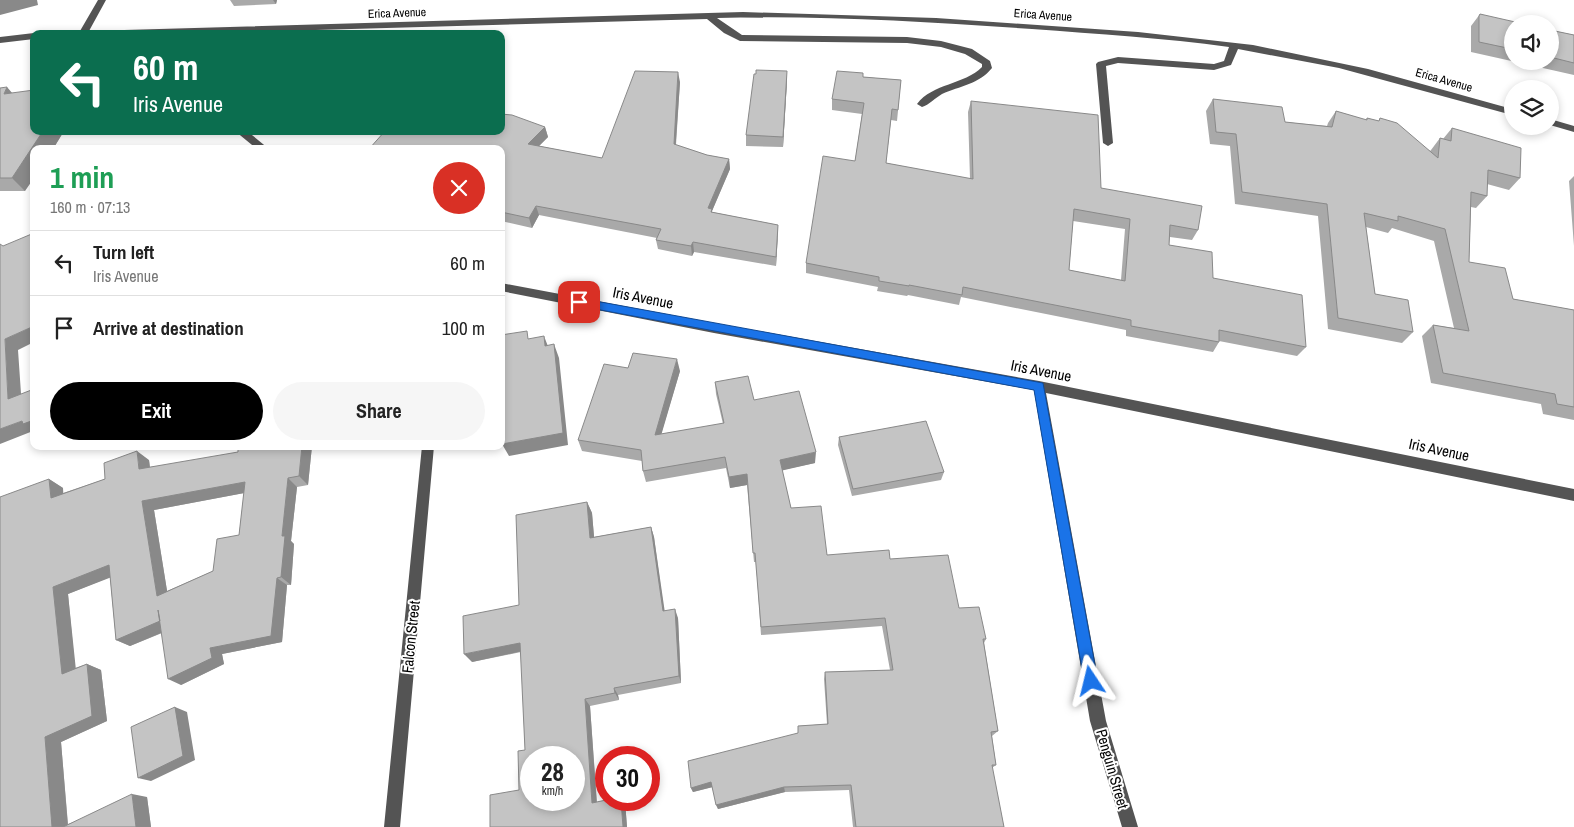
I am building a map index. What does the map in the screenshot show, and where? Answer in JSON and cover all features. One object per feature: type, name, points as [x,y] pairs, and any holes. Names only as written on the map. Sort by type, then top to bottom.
[{"type":"street","points":[[86,30],[102,0]]},
{"type":"street","name":"Erica Avenue","points":[[194,30],[709,16],[831,15],[940,20],[1082,30],[1234,46],[1344,66],[1504,110]]},
{"type":"street","points":[[709,16],[726,31],[740,38],[906,40],[964,50],[976,55],[987,63],[987,68],[980,76],[929,95],[922,104]]},
{"type":"street","points":[[0,40],[30,36]]},
{"type":"street","points":[[1108,142],[1101,64],[1118,60],[1214,67],[1228,63],[1234,46]]},
{"type":"street","points":[[1559,125],[1574,129]]},
{"type":"street","points":[[245,135],[259,145]]},
{"type":"street","name":"Iris Avenue","points":[[505,288],[714,328],[1039,386],[1574,495]]},
{"type":"street","name":"Penguin Street","points":[[1039,386],[1098,721],[1130,827]]},
{"type":"street","name":"Falcon Street","points":[[392,827],[428,450]]},
{"type":"building","points":[[1480,14],[1504,19],[1504,47],[1479,42]]},
{"type":"building","points":[[1559,32],[1574,35],[1574,63],[1559,59]]},
{"type":"building","points":[[756,70],[787,71],[783,137],[746,135]]},
{"type":"building","points":[[635,71],[678,72],[674,144],[707,155],[729,159],[708,208],[712,209],[711,212],[778,225],[776,257],[693,242],[691,246],[656,240],[661,229],[536,206],[529,218],[505,213],[505,145],[373,145],[381,135],[505,135],[505,114],[512,115],[545,127],[528,144],[602,158]]},
{"type":"building","points":[[837,71],[863,73],[863,77],[901,80],[898,110],[892,109],[886,163],[973,179],[971,101],[1098,115],[1101,188],[1202,206],[1198,230],[1170,225],[1169,245],[1212,252],[1213,278],[1302,295],[1306,347],[1219,330],[1219,342],[1131,326],[1131,320],[963,287],[962,295],[879,281],[879,277],[806,263],[823,156],[855,161],[864,103],[832,99]],"holes":[[[1074,209],[1130,219],[1125,281],[1069,270]]]},
{"type":"building","points":[[7,87],[4,94],[30,91],[30,135],[40,135],[34,145],[30,145],[30,151],[12,178],[0,178],[0,88]]},
{"type":"building","points":[[1213,99],[1282,107],[1285,122],[1332,127],[1336,111],[1367,120],[1367,118],[1379,121],[1380,118],[1397,123],[1438,158],[1440,138],[1451,141],[1452,128],[1521,148],[1520,178],[1488,170],[1487,196],[1471,192],[1469,262],[1505,268],[1513,299],[1574,310],[1574,407],[1557,404],[1555,394],[1443,373],[1433,325],[1469,331],[1445,229],[1398,216],[1398,221],[1364,213],[1375,294],[1408,300],[1413,332],[1338,318],[1327,204],[1242,192],[1236,134],[1216,132]]},
{"type":"building","points":[[30,235],[30,328],[5,339],[8,399],[30,391],[30,421],[23,424],[22,421],[0,429],[0,244],[3,246]]},
{"type":"building","points":[[527,331],[528,339],[544,336],[545,346],[554,344],[563,433],[505,443],[505,334]]},
{"type":"building","points":[[633,353],[677,359],[655,435],[724,423],[715,382],[748,376],[754,400],[799,391],[816,452],[780,460],[791,508],[821,506],[827,555],[889,550],[890,559],[948,555],[959,608],[979,607],[986,639],[983,639],[998,731],[991,732],[996,765],[992,765],[1004,827],[856,827],[851,785],[784,787],[716,805],[711,782],[691,788],[688,761],[798,733],[798,726],[828,724],[825,672],[893,670],[885,618],[761,627],[747,474],[729,477],[725,457],[643,471],[641,450],[578,440],[604,364],[628,368]]},
{"type":"building","points":[[926,421],[944,472],[853,489],[839,437]]},
{"type":"building","points":[[238,450],[302,450],[299,476],[288,478],[282,536],[285,536],[281,577],[277,578],[271,636],[210,648],[212,658],[168,679],[160,621],[116,640],[109,565],[53,587],[62,674],[87,664],[92,716],[45,737],[52,827],[0,827],[0,497],[49,479],[51,498],[105,479],[104,463],[137,451],[139,469],[238,452]],"holes":[[[245,482],[239,535],[217,539],[213,571],[157,596],[142,501]]]},
{"type":"building","points":[[587,502],[590,538],[651,527],[663,611],[675,609],[679,676],[614,688],[615,693],[585,699],[592,803],[595,802],[595,811],[622,811],[623,827],[490,827],[490,795],[519,790],[518,751],[520,751],[520,811],[585,811],[585,746],[525,746],[520,643],[464,654],[463,616],[519,605],[516,515]]},
{"type":"building","points":[[175,707],[183,756],[138,778],[131,727]]},
{"type":"building","points":[[132,794],[136,827],[63,827]]},
{"type":"route","points":[[579,302],[1039,386],[1091,681]]}]
